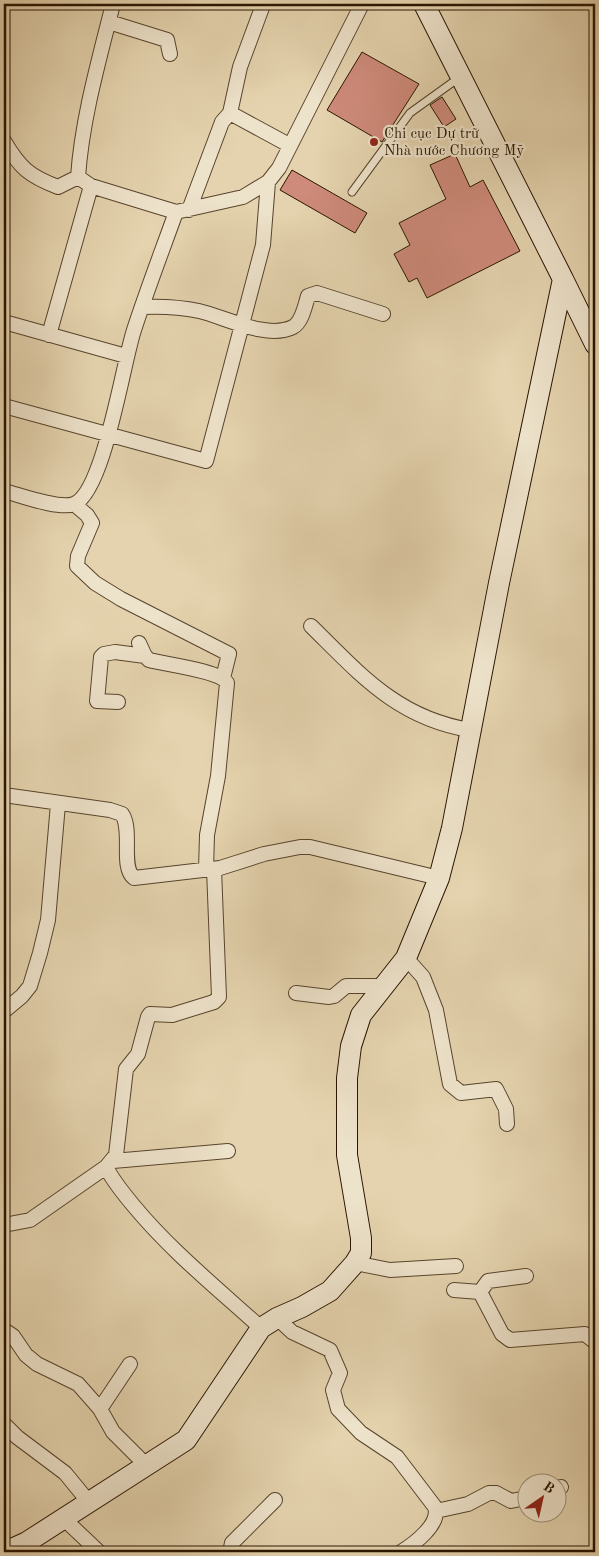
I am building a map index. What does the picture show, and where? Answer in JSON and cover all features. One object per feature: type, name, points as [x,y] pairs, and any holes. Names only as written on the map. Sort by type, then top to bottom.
[{"type":"main road","points":[[424,4],[595,344]]},
{"type":"main road","points":[[5,1552],[31,1547],[62,1518],[186,1440],[269,1323],[330,1291],[355,1263],[361,1252],[361,1238],[347,1155],[347,1078],[351,1046],[356,1026],[381,986],[406,958],[439,878],[452,828],[470,730],[563,280]]},
{"type":"street","points":[[78,177],[92,95],[113,4]]},
{"type":"street","points":[[78,177],[91,186],[182,211],[243,197],[268,182],[279,168],[288,145],[362,4]]},
{"type":"street","points":[[4,491],[62,506],[74,504],[82,498],[97,471],[109,435],[126,356],[142,307],[222,122],[230,113],[240,67],[263,5]]},
{"type":"street","points":[[109,22],[167,40],[170,54]]},
{"type":"street","points":[[230,113],[288,145]]},
{"type":"street","points":[[4,141],[16,161],[35,178],[58,187],[78,177]]},
{"type":"street","points":[[4,406],[206,461],[263,245],[268,182]]},
{"type":"street","points":[[50,334],[91,186]]},
{"type":"street","points":[[142,307],[167,306],[197,311],[222,317],[241,326],[274,330],[294,326],[302,316],[308,296],[317,293],[383,314]]},
{"type":"street","points":[[4,322],[126,356]]},
{"type":"street","points":[[74,504],[87,515],[92,523],[78,556],[77,566],[95,582],[121,599],[229,654],[223,678]]},
{"type":"street","points":[[311,626],[379,692],[424,717],[470,730]]},
{"type":"street","points":[[4,1225],[30,1220],[109,1164],[116,1155],[126,1068],[138,1054],[148,1016],[150,1014],[172,1015],[214,1002],[218,997],[207,835],[218,776],[227,683],[223,678],[149,660],[139,643]]},
{"type":"street","points":[[118,702],[97,701],[101,657],[104,654],[115,652],[145,656]]},
{"type":"street","points":[[4,794],[58,804],[110,810],[122,814],[126,822],[129,870],[134,878],[210,869],[264,854],[310,847],[439,878]]},
{"type":"street","points":[[4,1011],[22,996],[30,986],[40,953],[48,920],[58,804]]},
{"type":"street","points":[[406,958],[423,977],[436,1010],[450,1084],[461,1093],[496,1089],[506,1109],[508,1124]]},
{"type":"street","points":[[296,993],[329,997],[334,996],[346,986],[381,986]]},
{"type":"street","points":[[109,1164],[228,1151]]},
{"type":"street","points":[[109,1164],[118,1187],[172,1247],[269,1323],[330,1350],[340,1373],[333,1390],[338,1410],[361,1433],[397,1457],[422,1487],[436,1511],[434,1520],[428,1530],[401,1552]]},
{"type":"street","points":[[355,1263],[390,1270],[456,1266]]},
{"type":"street","points":[[480,1292],[488,1281],[526,1276]]},
{"type":"street","points":[[454,1290],[480,1292]]},
{"type":"street","points":[[480,1292],[502,1334],[510,1340],[585,1334],[595,1342]]},
{"type":"street","points":[[4,1330],[13,1336],[26,1355],[37,1364],[78,1384],[100,1409],[113,1432],[147,1466]]},
{"type":"street","points":[[100,1409],[130,1364]]},
{"type":"street","points":[[4,1424],[17,1437],[60,1469],[88,1501]]},
{"type":"street","points":[[436,1511],[468,1504],[489,1493],[496,1493],[511,1501],[516,1500]]},
{"type":"street","points":[[230,1552],[232,1543],[275,1500]]},
{"type":"street","points":[[62,1518],[99,1552]]},
{"type":"lane","points":[[352,192],[410,113],[460,76]]},
{"type":"building","points":[[362,52],[419,84],[382,142],[327,110]]},
{"type":"building","points":[[442,97],[456,119],[444,127],[430,105]]},
{"type":"building","points":[[455,154],[470,187],[483,180],[520,251],[427,298],[417,278],[409,282],[394,254],[410,245],[399,223],[446,199],[430,165]]},
{"type":"building","points":[[292,170],[367,213],[355,233],[280,190]]},
{"type":"place","name":"Chi cục Dự trữ Nhà nước Chương Mỹ","points":[[374,142]]}]
